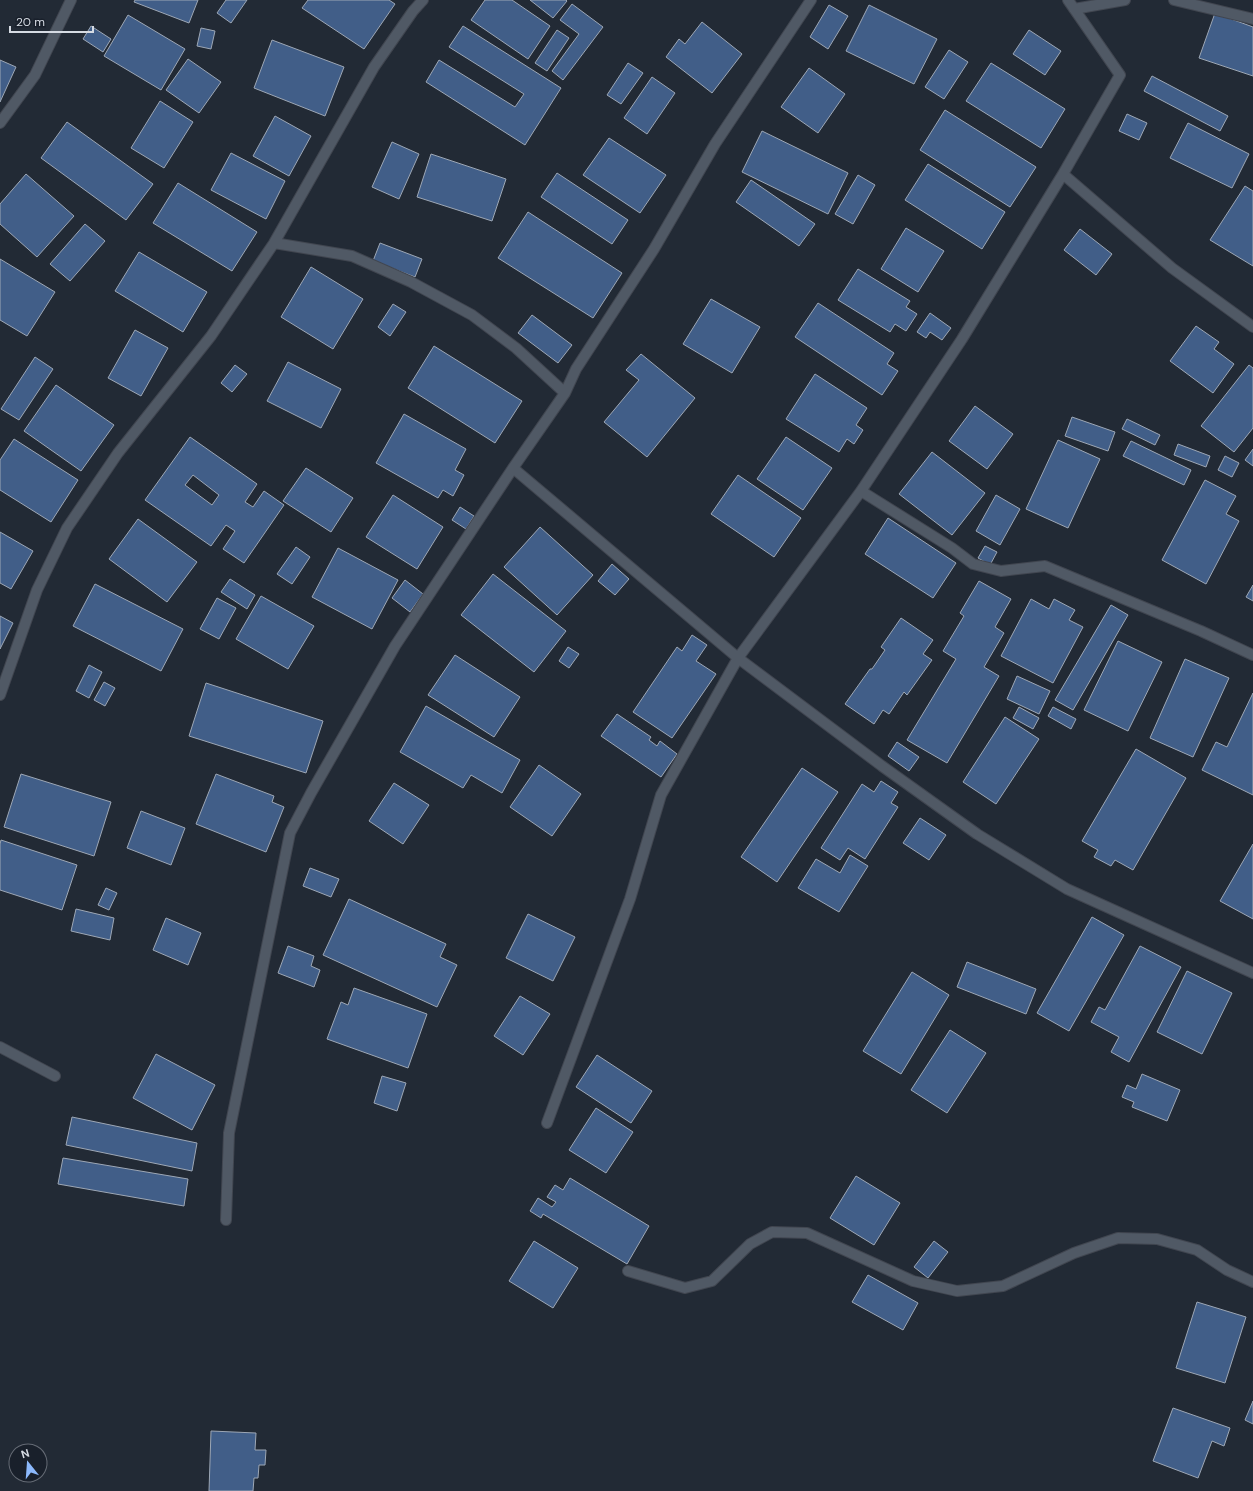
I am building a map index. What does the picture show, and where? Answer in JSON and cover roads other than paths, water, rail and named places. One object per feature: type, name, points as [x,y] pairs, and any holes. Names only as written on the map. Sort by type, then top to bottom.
[{"type":"street","points":[[0,122],[35,75],[71,0]]},
{"type":"street","points":[[0,695],[37,590],[67,528],[118,453],[211,336],[274,243],[374,67],[413,11],[423,0]]},
{"type":"street","points":[[226,1220],[229,1133],[290,833],[311,793],[395,646],[513,468],[565,393],[576,369],[654,249],[715,144],[811,0]]},
{"type":"street","points":[[1071,4],[1126,0]]},
{"type":"street","points":[[1174,0],[1253,19]]},
{"type":"street","points":[[547,1123],[630,900],[661,795],[738,658],[861,491],[962,339],[1063,174],[1120,75],[1071,4]]},
{"type":"street","points":[[1063,174],[1172,268],[1253,327]]},
{"type":"street","points":[[274,243],[352,256],[411,282],[478,320],[516,348],[565,393]]},
{"type":"street","points":[[513,468],[738,658],[977,834],[1067,889],[1253,973]]},
{"type":"street","points":[[861,491],[946,544],[973,564],[1000,571],[1045,566],[1253,654]]},
{"type":"street","points":[[0,1047],[55,1076]]},
{"type":"street","points":[[628,1271],[685,1288],[712,1282],[750,1244],[772,1232],[807,1233],[913,1281],[957,1291],[1003,1286],[1074,1253],[1118,1238],[1158,1239],[1197,1250],[1227,1270],[1253,1282]]}]
